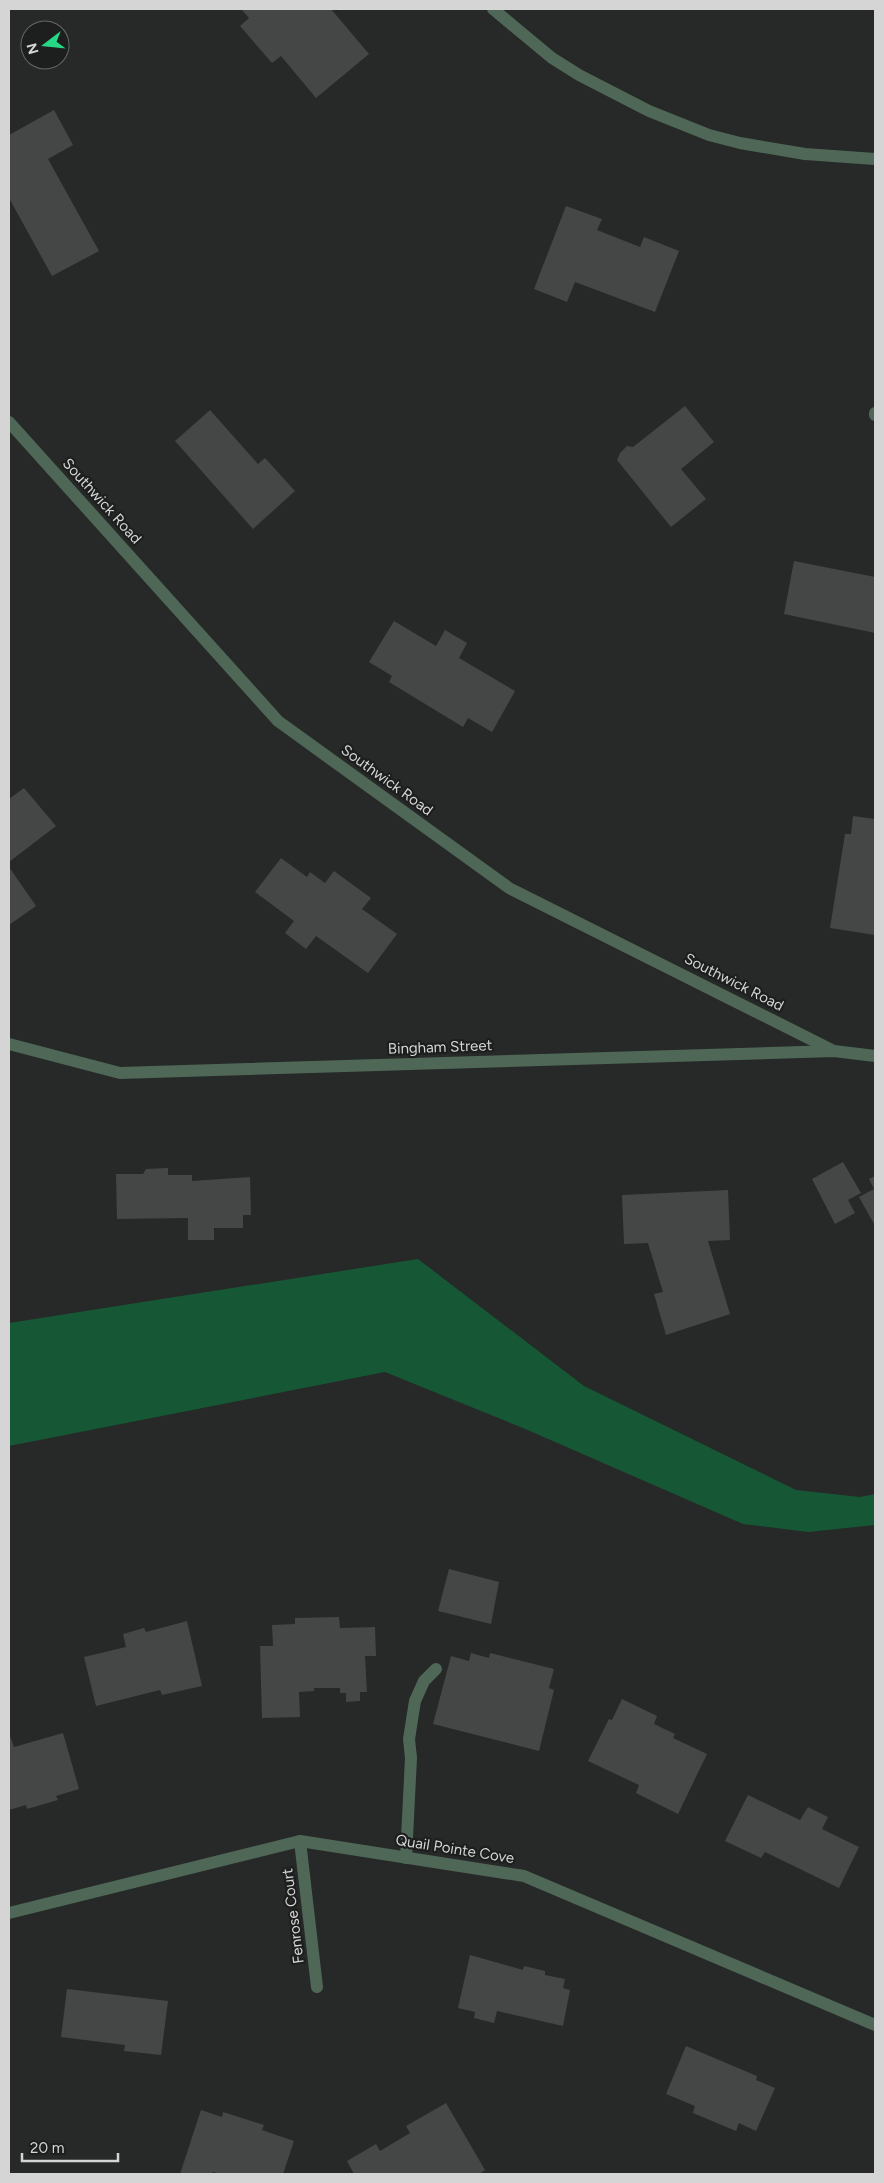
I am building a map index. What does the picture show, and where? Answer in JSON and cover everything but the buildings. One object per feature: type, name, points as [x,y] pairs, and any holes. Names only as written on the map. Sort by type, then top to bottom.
[{"type":"street","points":[[493,9],[552,58],[578,75],[649,111],[692,128],[740,143],[805,154],[875,159]]},
{"type":"street","name":"Southwick Road","points":[[9,422],[278,721],[509,888],[834,1051]]},
{"type":"street","name":"Bingham Street","points":[[9,1044],[120,1073],[834,1051],[875,1056]]},
{"type":"street","points":[[406,1858],[411,1758],[409,1739],[415,1701],[424,1681],[436,1669]]},
{"type":"street","name":"Quail Pointe Cove","points":[[9,1913],[300,1841],[524,1876],[875,2025]]},
{"type":"street","name":"Fenrose Court","points":[[300,1841],[317,1987]]},
{"type":"shaded area","points":[[418,1259],[584,1386],[796,1490],[860,1497],[875,1494],[875,1525],[808,1532],[743,1524],[523,1428],[385,1372],[9,1446],[9,1323]]}]
